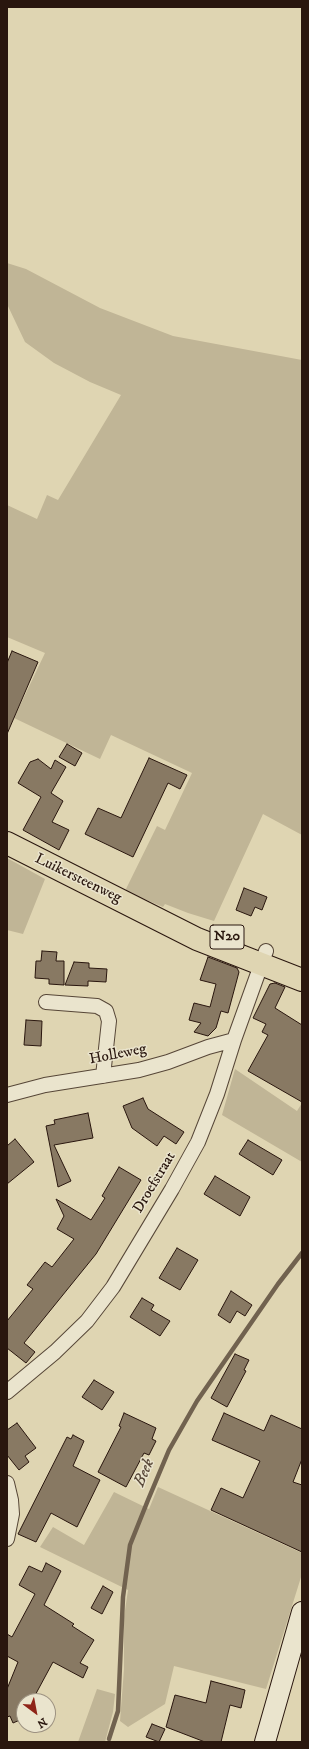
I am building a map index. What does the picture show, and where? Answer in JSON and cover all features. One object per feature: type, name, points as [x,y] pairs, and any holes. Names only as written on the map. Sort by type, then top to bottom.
[{"type":"main road","name":"Luikersteenweg","points":[[7,844],[215,947],[302,965]]},
{"type":"main road","name":"Luikersteenweg","points":[[264,958],[302,980]]},
{"type":"street","name":"Droefstraat","points":[[7,1392],[55,1352],[87,1321],[113,1287],[198,1142],[217,1094],[234,1040],[264,958]]},
{"type":"street","points":[[46,1002],[97,1006],[106,1011],[109,1021],[103,1076]]},
{"type":"street","name":"Holleweg","points":[[7,1095],[44,1085],[103,1076],[168,1062],[208,1047],[234,1040]]},
{"type":"street","points":[[7,1484],[11,1500],[12,1514],[7,1539]]},
{"type":"street","points":[[265,1742],[302,1612]]},
{"type":"shaded area","points":[[7,263],[26,269],[100,308],[173,336],[302,360],[302,835],[263,814],[214,921],[165,904],[163,907],[125,891],[157,826],[165,830],[192,773],[111,735],[100,759],[14,718],[45,653],[7,637],[7,505],[37,519],[47,495],[58,500],[121,395],[90,382],[54,363],[25,342],[7,304]]},
{"type":"shaded area","points":[[7,858],[45,879],[23,934],[7,930]]},
{"type":"shaded area","points":[[235,1069],[297,1111],[302,1103],[302,1162],[222,1115]]},
{"type":"shaded area","points":[[158,1487],[302,1553],[302,1574],[266,1689],[174,1666],[165,1704],[128,1727],[120,1721],[124,1669],[124,1617],[128,1590],[40,1547],[53,1527],[84,1545],[114,1492],[149,1509]]},
{"type":"shaded area","points":[[97,1689],[115,1694],[113,1712],[105,1742],[78,1742]]},
{"type":"building","points":[[12,651],[38,662],[7,734],[7,663]]},
{"type":"building","points":[[67,744],[82,753],[75,766],[59,757]]},
{"type":"building","points":[[149,758],[187,775],[180,789],[168,783],[133,857],[85,834],[98,808],[121,818]]},
{"type":"building","points":[[38,759],[51,769],[55,760],[66,767],[51,793],[63,801],[52,822],[69,830],[59,850],[23,830],[41,797],[18,783],[30,762]]},
{"type":"building","points":[[244,888],[267,897],[262,910],[255,907],[251,916],[236,910]]},
{"type":"building","points":[[42,951],[57,952],[56,961],[64,961],[64,985],[49,984],[49,979],[35,978],[36,961],[41,961]]},
{"type":"building","points":[[208,957],[237,968],[239,972],[228,1013],[221,1011],[216,1028],[208,1036],[194,1032],[201,1023],[189,1020],[194,1003],[210,1007],[216,984],[200,980]]},
{"type":"building","points":[[74,962],[89,963],[89,968],[107,969],[106,982],[88,981],[88,986],[65,985]]},
{"type":"building","points":[[275,983],[285,987],[275,1008],[302,1025],[302,1102],[248,1071],[268,1035],[262,1032],[266,1024],[253,1018],[270,984]]},
{"type":"building","points":[[26,1020],[42,1021],[41,1046],[24,1045]]},
{"type":"building","points":[[143,1098],[148,1109],[184,1132],[176,1144],[164,1136],[157,1146],[132,1128],[123,1106]]},
{"type":"building","points":[[88,1113],[93,1138],[54,1145],[71,1181],[58,1187],[46,1126],[55,1124],[54,1120]]},
{"type":"building","points":[[15,1139],[34,1162],[7,1184],[7,1146]]},
{"type":"building","points":[[248,1140],[282,1160],[273,1175],[239,1154]]},
{"type":"building","points":[[119,1167],[141,1180],[96,1254],[24,1343],[35,1352],[26,1363],[7,1348],[7,1321],[33,1289],[27,1285],[45,1262],[52,1267],[74,1239],[57,1229],[64,1216],[56,1199],[91,1220],[105,1198],[102,1196]]},
{"type":"building","points":[[215,1176],[250,1197],[240,1216],[204,1194]]},
{"type":"building","points":[[177,1248],[198,1260],[180,1290],[159,1278]]},
{"type":"building","points":[[231,1291],[252,1305],[245,1316],[237,1311],[230,1323],[218,1315]]},
{"type":"building","points":[[142,1298],[154,1305],[151,1310],[170,1321],[160,1336],[130,1317]]},
{"type":"building","points":[[235,1354],[249,1360],[244,1370],[246,1371],[227,1407],[211,1398]]},
{"type":"building","points":[[94,1380],[114,1392],[102,1410],[82,1397]]},
{"type":"building","points":[[124,1413],[156,1428],[152,1439],[156,1441],[149,1455],[144,1453],[126,1487],[98,1472],[121,1427],[119,1426]]},
{"type":"building","points":[[224,1413],[264,1431],[271,1415],[302,1429],[302,1459],[293,1482],[302,1485],[302,1552],[211,1510],[221,1488],[243,1498],[260,1461],[212,1440]]},
{"type":"building","points":[[17,1423],[36,1448],[25,1456],[29,1462],[19,1470],[7,1455],[7,1430]]},
{"type":"building","points":[[73,1435],[84,1441],[73,1466],[100,1480],[77,1527],[51,1513],[36,1542],[18,1534],[67,1437],[71,1439]]},
{"type":"building","points":[[46,1563],[61,1571],[44,1605],[74,1624],[72,1626],[94,1640],[80,1663],[88,1667],[83,1678],[53,1662],[36,1693],[16,1693],[16,1722],[13,1723],[10,1716],[7,1717],[7,1689],[18,1662],[7,1656],[7,1634],[12,1637],[35,1594],[19,1585],[29,1566],[42,1572]]},
{"type":"building","points":[[103,1586],[113,1592],[102,1614],[91,1608]]},
{"type":"building","points":[[211,1681],[245,1690],[241,1708],[230,1705],[221,1742],[205,1742],[166,1727],[175,1695],[206,1703]]},
{"type":"building","points":[[152,1724],[165,1729],[159,1742],[146,1737]]},
{"type":"waterway","name":"Beek","points":[[109,1739],[118,1711],[123,1597],[130,1545],[169,1450],[197,1401],[278,1284],[302,1253]]}]
